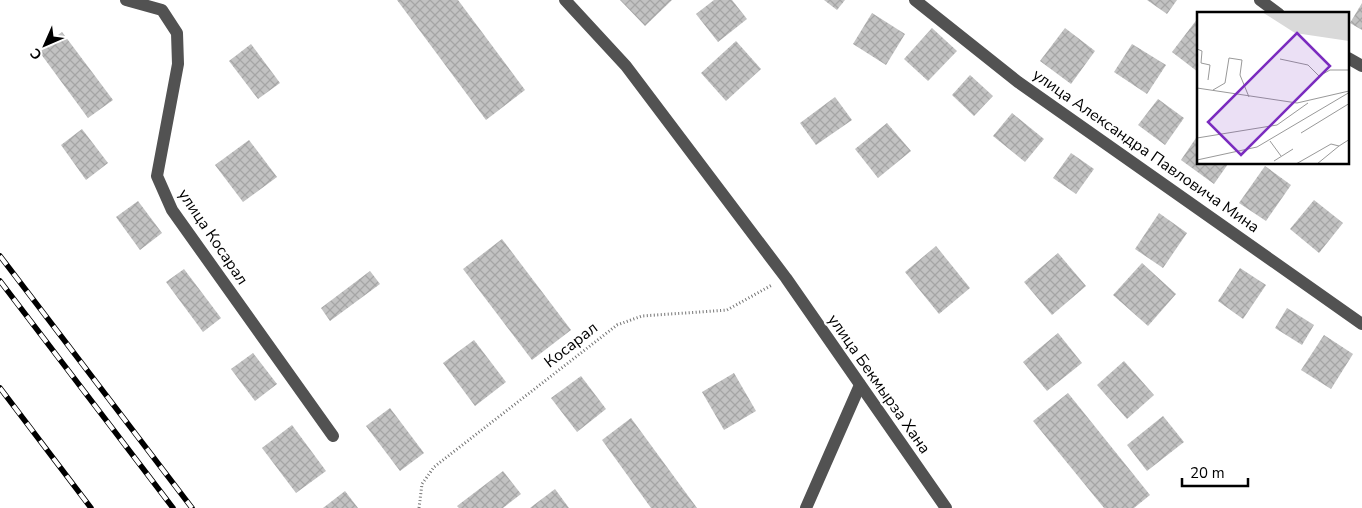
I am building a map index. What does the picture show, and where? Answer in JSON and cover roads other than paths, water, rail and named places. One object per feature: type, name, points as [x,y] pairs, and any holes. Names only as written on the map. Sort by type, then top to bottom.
[{"type":"street","name":"улица Косарал","points":[[126,0],[162,10],[177,33],[178,64],[157,176],[172,210],[333,436]]},
{"type":"street","name":"улица Бекмырза Хана","points":[[565,0],[626,66],[786,278],[946,508]]},
{"type":"street","name":"улица Александра Павловича Мина","points":[[914,0],[1018,82],[1362,324]]},
{"type":"street","points":[[1260,0],[1276,12]]},
{"type":"street","points":[[1350,59],[1362,66]]},
{"type":"street","points":[[806,508],[860,384]]},
{"type":"railway","points":[[0,256],[192,508]]},
{"type":"railway","points":[[0,281],[173,508]]},
{"type":"railway","points":[[0,388],[91,508]]}]
